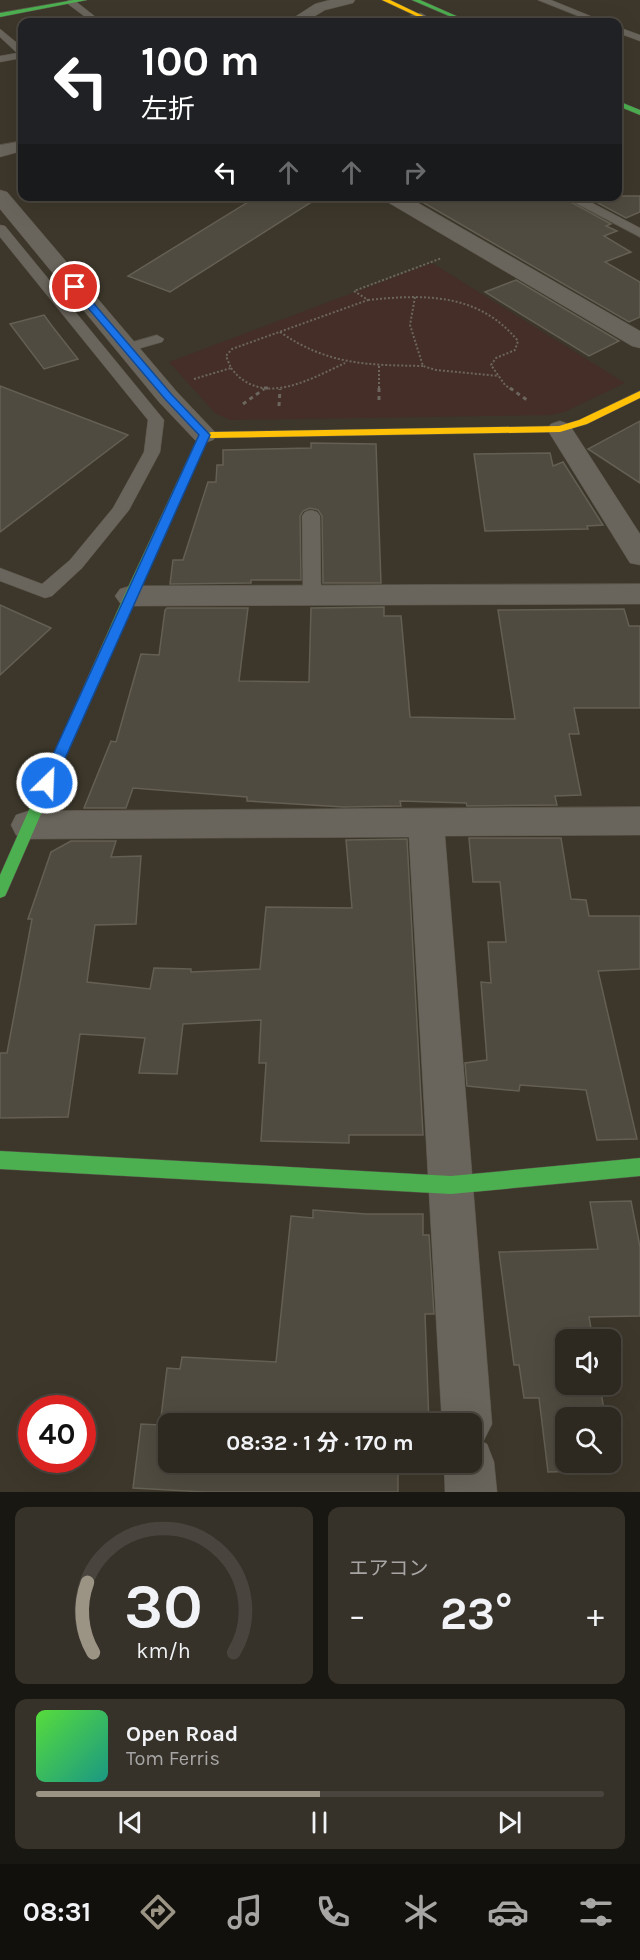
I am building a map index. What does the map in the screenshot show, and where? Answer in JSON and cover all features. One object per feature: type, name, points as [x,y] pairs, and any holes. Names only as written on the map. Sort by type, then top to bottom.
[{"type":"main road","points":[[384,0],[425,18]]},
{"type":"main road","points":[[415,0],[458,18]]},
{"type":"main road","points":[[0,15],[77,1]]},
{"type":"main road","points":[[622,105],[640,113]]},
{"type":"main road","points":[[0,892],[130,596],[204,435],[560,429],[583,422],[640,394]]},
{"type":"main road","points":[[0,1160],[450,1185],[640,1167]]},
{"type":"street","points":[[302,18],[320,8],[348,0]]},
{"type":"street","points":[[0,151],[18,147]]},
{"type":"street","points":[[0,196],[127,348],[204,435]]},
{"type":"street","points":[[400,201],[640,341]]},
{"type":"street","points":[[560,429],[640,556]]},
{"type":"street","points":[[130,596],[640,594]]},
{"type":"street","points":[[28,825],[640,821]]},
{"type":"street","points":[[426,822],[465,1413]]},
{"type":"street","points":[[470,1473],[471,1492]]},
{"type":"lane","points":[[543,0],[590,18]]},
{"type":"lane","points":[[77,1],[93,18]]},
{"type":"lane","points":[[412,18],[420,16]]},
{"type":"lane","points":[[622,31],[640,38]]},
{"type":"lane","points":[[0,32],[18,50]]},
{"type":"lane","points":[[0,58],[18,55]]},
{"type":"lane","points":[[578,201],[640,233]]},
{"type":"lane","points":[[0,229],[156,420],[152,452],[120,510],[76,564],[45,592],[0,574]]},
{"type":"lane","points":[[127,348],[157,339]]},
{"type":"lane","points":[[311,516],[312,595]]},
{"type":"path","points":[[368,300],[354,291],[452,254]]},
{"type":"path","points":[[416,297],[409,315],[410,332],[423,366]]},
{"type":"path","points":[[346,363],[280,389],[256,387],[244,381],[231,368],[226,356],[232,349],[368,300],[438,298],[466,305],[498,318],[518,341],[515,350],[496,358],[491,365],[505,385],[529,402]]},
{"type":"path","points":[[280,332],[300,348],[346,363],[423,366],[436,370],[498,376]]},
{"type":"path","points":[[379,366],[379,410]]},
{"type":"path","points":[[191,380],[231,368]]},
{"type":"shaded area","points":[[432,263],[625,383],[564,412],[551,415],[230,420],[215,413],[169,362]]},
{"type":"building","points":[[622,196],[640,196],[640,212],[626,218],[594,201],[622,201]]},
{"type":"building","points":[[250,201],[313,201],[170,292],[128,276]]},
{"type":"building","points":[[421,201],[569,201],[611,224],[606,226],[617,231],[604,236],[631,252],[605,262],[640,282],[640,317],[629,322]]},
{"type":"building","points":[[516,280],[619,341],[589,356],[485,292]]},
{"type":"building","points":[[44,315],[78,359],[44,369],[10,324]]},
{"type":"building","points":[[0,386],[128,435],[0,532]]},
{"type":"building","points":[[640,421],[640,483],[588,449]]},
{"type":"building","points":[[311,443],[376,444],[381,583],[323,583],[322,516],[318,510],[310,508],[303,511],[300,516],[301,580],[170,584],[173,560],[183,560],[208,482],[216,482],[217,465],[223,465],[223,450],[311,448]]},
{"type":"building","points":[[550,453],[553,466],[563,462],[603,525],[587,526],[588,529],[485,531],[474,454]]},
{"type":"building","points":[[0,605],[51,628],[0,675]]},
{"type":"building","points":[[384,607],[384,616],[401,616],[410,717],[515,719],[498,610],[624,609],[629,626],[640,626],[640,708],[574,708],[579,734],[569,734],[581,795],[555,796],[557,805],[467,806],[466,803],[400,801],[401,806],[343,807],[247,801],[247,797],[133,788],[126,808],[84,808],[111,741],[116,742],[141,654],[159,655],[167,608],[248,608],[239,681],[309,682],[311,608]]},
{"type":"building","points":[[469,838],[561,838],[571,899],[586,900],[589,916],[640,916],[640,969],[598,971],[637,1139],[597,1140],[586,1090],[520,1085],[519,1091],[467,1086],[465,1063],[487,1060],[481,982],[491,983],[488,942],[506,942],[500,882],[473,882]]},
{"type":"building","points":[[407,839],[423,1135],[349,1135],[349,1143],[261,1141],[266,1063],[259,1063],[261,1020],[183,1024],[177,1074],[139,1073],[145,1038],[80,1034],[68,1117],[0,1118],[0,1053],[7,1053],[32,919],[28,919],[51,852],[71,841],[116,841],[111,857],[141,856],[136,924],[95,925],[87,982],[150,989],[154,968],[191,969],[191,972],[260,969],[266,907],[352,908],[346,840]]},
{"type":"building","points":[[631,1201],[640,1247],[640,1316],[589,1317],[591,1329],[555,1329],[555,1395],[602,1395],[603,1407],[555,1407],[555,1472],[548,1472],[539,1398],[524,1398],[519,1365],[514,1365],[499,1252],[598,1249],[590,1202]]},
{"type":"building","points":[[313,1210],[366,1214],[423,1214],[423,1235],[429,1235],[434,1314],[425,1314],[429,1413],[161,1413],[167,1368],[180,1369],[182,1357],[276,1362],[291,1216],[313,1218]]},
{"type":"building","points":[[141,1424],[158,1425],[158,1473],[398,1473],[398,1492],[205,1492],[133,1488]]},
{"type":"traffic: fast","points":[[0,15],[84,0]]},
{"type":"traffic: fast","points":[[415,0],[458,18]]},
{"type":"traffic: fast","points":[[622,105],[640,113]]},
{"type":"traffic: fast","points":[[0,892],[130,596],[204,435],[211,435]]},
{"type":"traffic: fast","points":[[0,1160],[451,1185],[640,1167]]},
{"type":"traffic: slow","points":[[385,0],[424,18]]},
{"type":"traffic: slow","points":[[211,435],[560,429],[583,422],[640,394]]},
{"type":"route","points":[[47,783],[204,435],[168,397],[75,287]]}]
